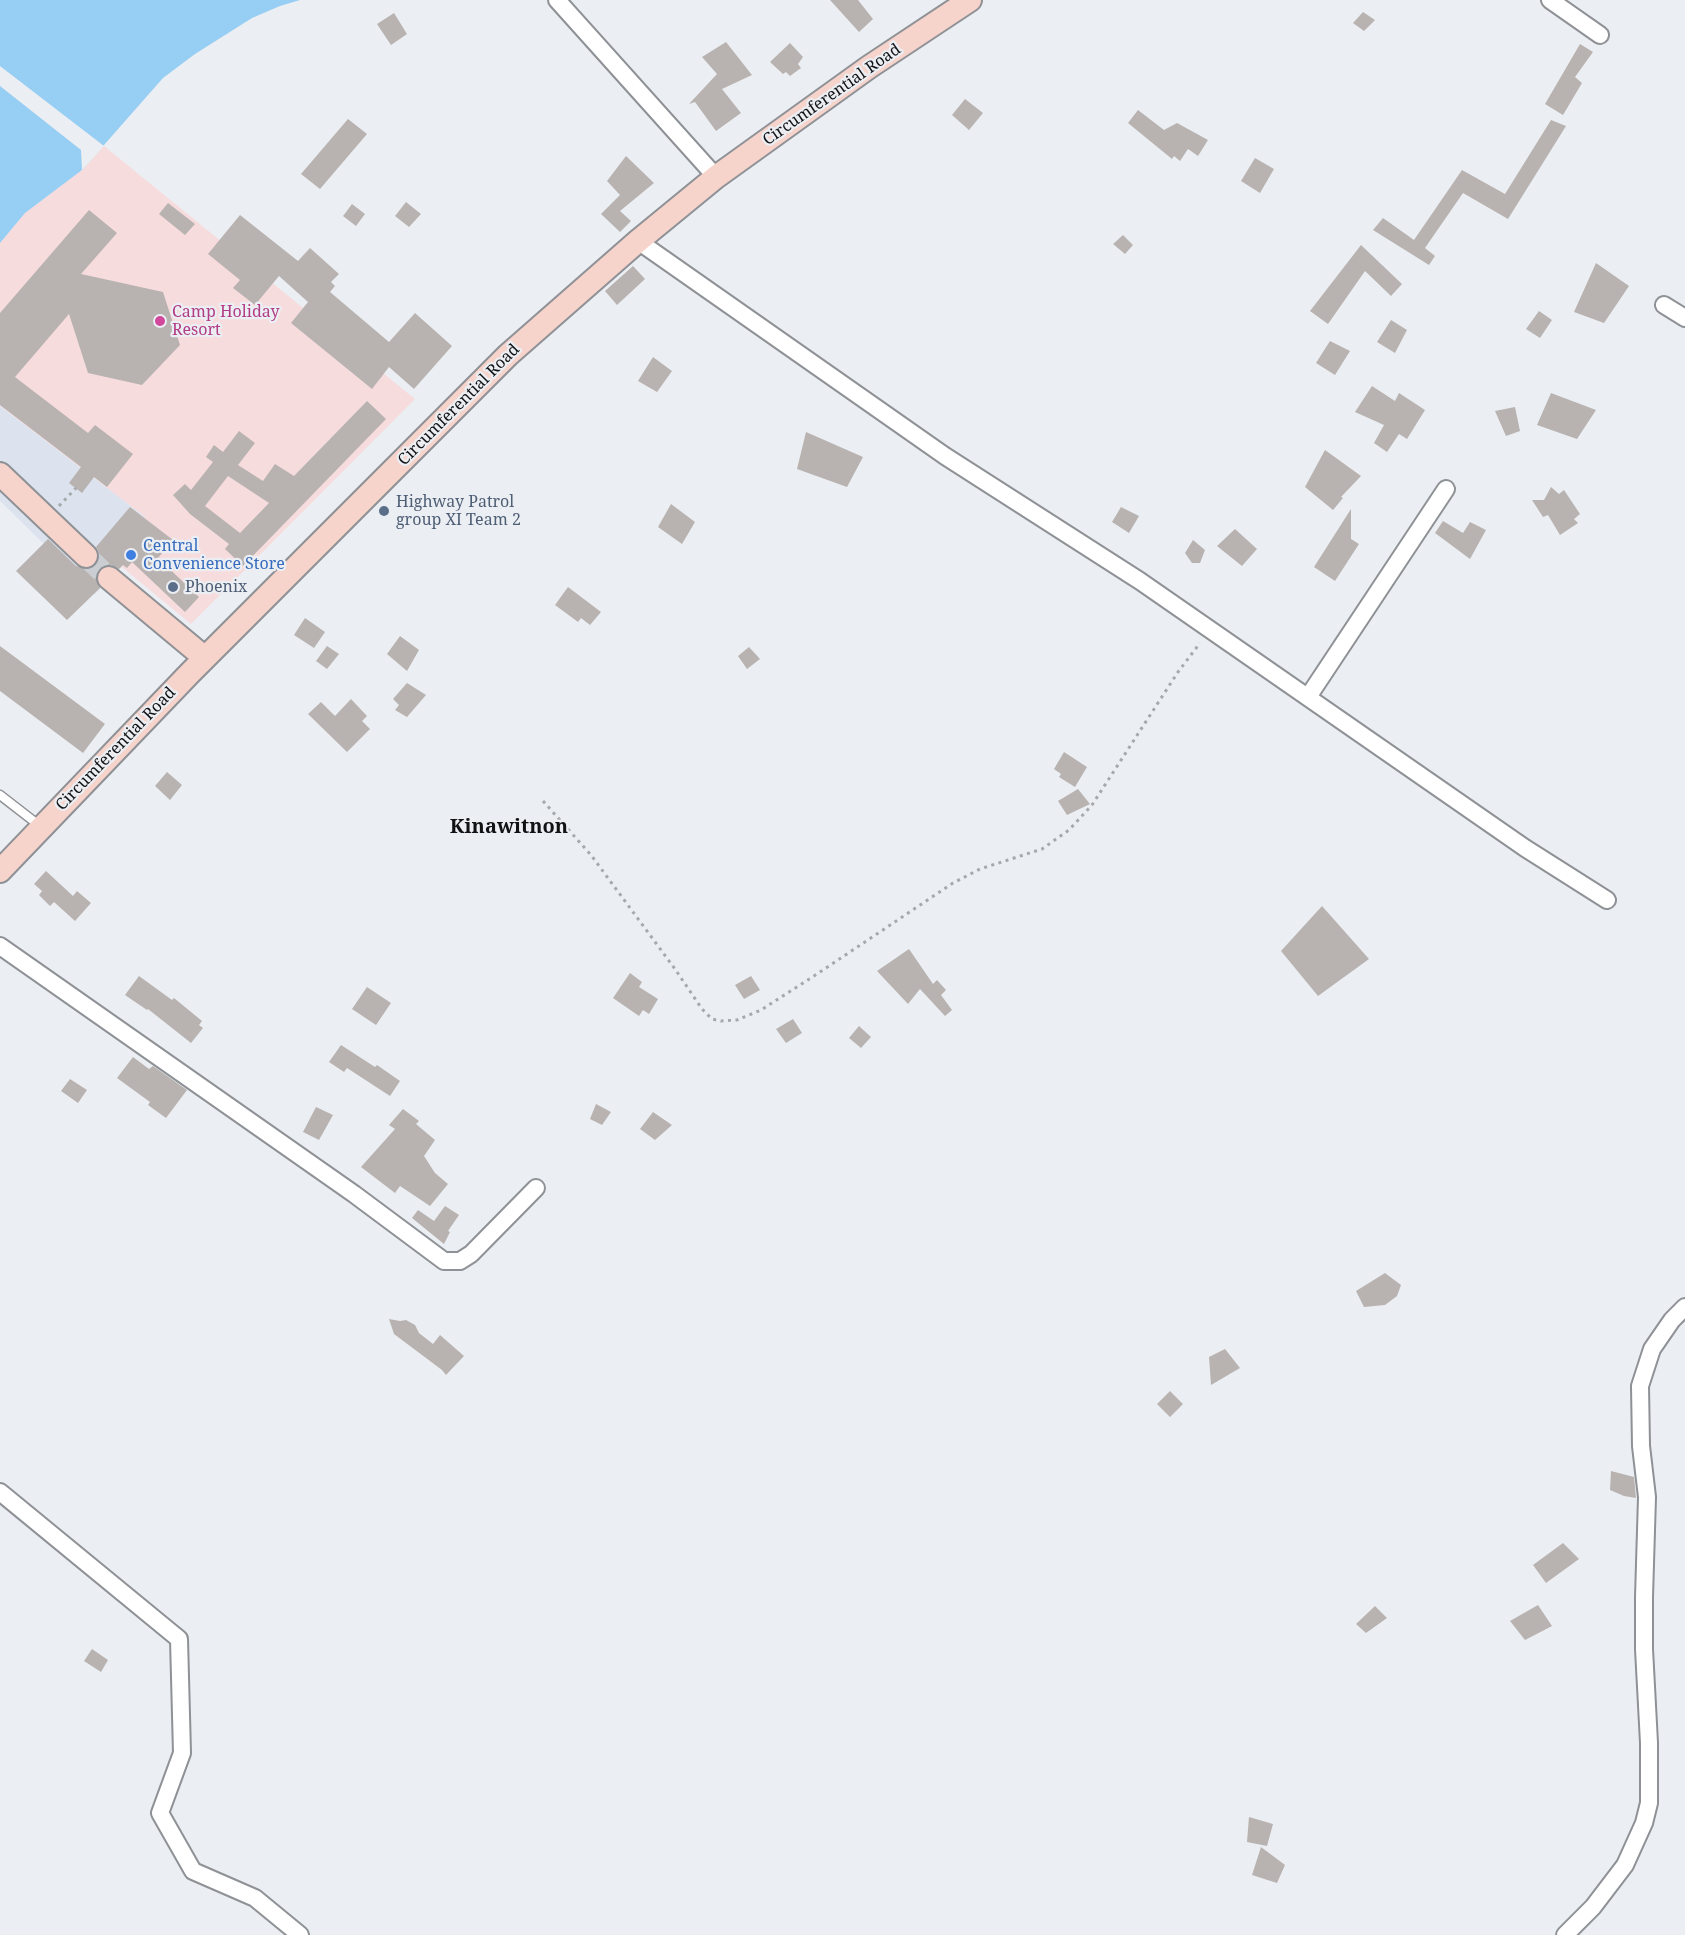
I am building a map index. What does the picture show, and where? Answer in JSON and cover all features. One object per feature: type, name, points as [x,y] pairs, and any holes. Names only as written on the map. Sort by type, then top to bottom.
[{"type":"main road","name":"Circumferential Road","points":[[0,871],[205,658],[508,355],[638,241],[716,177],[961,2]]},
{"type":"main road","points":[[0,458],[3,477],[86,556]]},
{"type":"main road","points":[[109,578],[205,658]]},
{"type":"street","points":[[557,0],[716,177]]},
{"type":"street","points":[[1550,0],[1600,35]]},
{"type":"street","points":[[638,241],[945,456],[1140,581],[1525,848],[1607,900]]},
{"type":"street","points":[[1664,305],[1685,318]]},
{"type":"street","points":[[1308,697],[1446,489]]},
{"type":"street","points":[[0,945],[325,1173],[444,1261],[460,1261],[471,1254],[536,1188]]},
{"type":"street","points":[[1565,1935],[1593,1906],[1625,1865],[1644,1823],[1649,1803],[1644,1597],[1647,1497],[1641,1446],[1640,1386],[1652,1349],[1672,1320],[1685,1307]]},
{"type":"street","points":[[0,1492],[179,1639],[182,1753],[160,1813],[193,1871],[255,1898],[300,1935]]},
{"type":"lane","points":[[0,795],[41,827]]},
{"type":"path","points":[[543,801],[591,855],[702,1009],[712,1019],[737,1020],[760,1010],[787,993],[953,883],[980,869],[1042,849],[1064,834],[1092,805],[1178,672],[1210,630]]},
{"type":"shaded area","name":"Camp Holiday Resort","points":[[104,146],[415,399],[191,624],[111,558],[145,517],[0,406],[0,243],[25,213],[82,170]]},
{"type":"shaded area","points":[[0,406],[145,517],[111,558],[121,567],[95,594],[0,501]]},
{"type":"water","points":[[0,0],[300,0],[252,18],[195,54],[163,78],[82,170],[25,213],[0,243]]},
{"type":"pier","points":[[0,66],[104,146],[82,170],[81,150],[0,86]]},
{"type":"building","points":[[830,0],[858,0],[873,19],[859,32]]},
{"type":"building","points":[[1363,12],[1375,20],[1364,31],[1353,23]]},
{"type":"building","points":[[394,13],[407,34],[391,45],[377,24]]},
{"type":"building","points":[[726,42],[752,75],[722,89],[741,113],[716,131],[695,102],[689,104],[717,74],[702,57]]},
{"type":"building","points":[[790,43],[803,57],[798,64],[801,68],[790,76],[786,72],[783,74],[770,62]]},
{"type":"building","points":[[1580,44],[1593,52],[1575,77],[1582,83],[1563,115],[1545,104]]},
{"type":"building","points":[[965,99],[983,113],[969,130],[952,115]]},
{"type":"building","points":[[1138,110],[1164,130],[1177,123],[1208,140],[1198,156],[1188,149],[1180,161],[1174,156],[1172,159],[1128,123]]},
{"type":"building","points":[[348,119],[367,134],[320,189],[301,174]]},
{"type":"building","points":[[1551,120],[1566,126],[1508,219],[1463,193],[1425,248],[1435,256],[1429,265],[1373,230],[1383,218],[1414,240],[1462,170],[1505,194]]},
{"type":"building","points":[[626,156],[654,183],[620,211],[631,221],[620,232],[601,214],[620,195],[607,181]]},
{"type":"building","points":[[1255,158],[1274,169],[1260,193],[1241,181]]},
{"type":"building","points":[[406,202],[421,214],[409,227],[395,216]]},
{"type":"building","points":[[168,203],[195,224],[185,235],[159,214]]},
{"type":"building","points":[[352,204],[365,214],[356,226],[343,216]]},
{"type":"building","points":[[89,210],[117,233],[81,274],[163,292],[180,345],[142,385],[88,373],[69,314],[15,377],[88,433],[95,425],[133,454],[107,487],[94,477],[82,493],[69,483],[81,467],[0,405],[0,313]]},
{"type":"building","points":[[240,215],[298,261],[310,248],[339,274],[331,282],[335,286],[330,292],[389,342],[415,313],[452,346],[414,389],[389,367],[372,389],[291,323],[308,302],[279,276],[255,305],[233,288],[240,280],[208,254]]},
{"type":"building","points":[[1123,235],[1133,245],[1125,254],[1113,244]]},
{"type":"building","points":[[1361,245],[1402,284],[1391,296],[1365,271],[1328,324],[1310,311]]},
{"type":"building","points":[[1596,263],[1629,286],[1604,323],[1574,312]]},
{"type":"building","points":[[633,266],[645,279],[617,305],[605,291]]},
{"type":"building","points":[[1539,311],[1552,320],[1540,338],[1526,329]]},
{"type":"building","points":[[1391,320],[1407,330],[1395,353],[1377,342]]},
{"type":"building","points":[[1330,341],[1350,351],[1335,375],[1316,363]]},
{"type":"building","points":[[653,357],[672,371],[657,392],[638,381]]},
{"type":"building","points":[[1372,386],[1395,401],[1399,393],[1425,410],[1407,439],[1399,434],[1387,452],[1374,443],[1384,425],[1355,412]]},
{"type":"building","points":[[1551,393],[1596,410],[1577,439],[1537,425]]},
{"type":"building","points":[[367,401],[386,419],[243,566],[225,549],[229,544],[190,514],[173,495],[185,484],[191,490],[213,462],[206,457],[214,445],[223,452],[239,431],[255,443],[238,465],[263,481],[275,464],[294,476]],"holes":[[[228,476],[269,503],[240,533],[205,506]]]},
{"type":"building","points":[[1515,407],[1520,431],[1506,436],[1495,411]]},
{"type":"building","points":[[806,432],[863,457],[847,487],[797,469]]},
{"type":"building","points":[[1325,450],[1361,476],[1341,497],[1343,498],[1333,510],[1305,487]]},
{"type":"building","points":[[1551,487],[1559,494],[1564,490],[1580,514],[1574,519],[1578,523],[1560,535],[1548,515],[1543,517],[1532,500],[1544,500]]},
{"type":"building","points":[[671,504],[695,522],[682,544],[658,527]]},
{"type":"building","points":[[130,507],[173,540],[158,558],[199,597],[185,612],[132,562],[127,568],[123,565],[119,569],[105,565],[99,569],[96,576],[100,588],[67,620],[16,571],[48,539],[76,566],[90,569],[99,559],[96,547]]},
{"type":"building","points":[[1121,507],[1139,516],[1129,533],[1112,522]]},
{"type":"building","points":[[1351,509],[1351,539],[1359,544],[1335,581],[1314,567]]},
{"type":"building","points":[[1443,521],[1463,533],[1470,522],[1486,530],[1470,559],[1435,533]]},
{"type":"building","points":[[1235,529],[1257,549],[1242,566],[1217,546]]},
{"type":"building","points":[[1193,540],[1205,550],[1200,563],[1192,563],[1185,553]]},
{"type":"building","points":[[568,587],[601,612],[590,625],[581,618],[578,622],[555,605]]},
{"type":"building","points":[[305,618],[325,632],[314,648],[294,635]]},
{"type":"building","points":[[400,636],[419,650],[407,671],[387,654]]},
{"type":"building","points":[[0,646],[105,724],[83,753],[0,691]]},
{"type":"building","points":[[327,646],[339,654],[327,669],[316,661]]},
{"type":"building","points":[[749,647],[760,659],[747,669],[738,656]]},
{"type":"building","points":[[407,683],[426,695],[407,717],[395,710],[399,705],[393,699]]},
{"type":"building","points":[[351,699],[367,716],[362,721],[370,729],[347,752],[308,714],[321,702],[335,716]]},
{"type":"building","points":[[1064,752],[1087,767],[1075,787],[1059,777],[1061,774],[1054,769]]},
{"type":"building","points":[[167,772],[182,785],[170,800],[155,786]]},
{"type":"building","points":[[1078,789],[1090,804],[1067,815],[1058,801]]},
{"type":"building","points":[[46,871],[73,896],[77,891],[91,903],[75,921],[54,902],[50,906],[39,895],[42,891],[34,884]]},
{"type":"building","points":[[1322,906],[1369,959],[1318,996],[1281,951]]},
{"type":"building","points":[[909,949],[933,984],[937,980],[946,990],[941,995],[952,1010],[945,1016],[920,989],[908,1004],[877,971]]},
{"type":"building","points":[[630,973],[642,982],[639,987],[658,999],[649,1014],[643,1010],[639,1016],[613,998]]},
{"type":"building","points":[[139,976],[172,1000],[174,998],[202,1021],[199,1025],[203,1028],[191,1043],[148,1009],[125,995]]},
{"type":"building","points":[[751,976],[760,990],[744,999],[735,985]]},
{"type":"building","points":[[367,987],[391,1003],[376,1025],[352,1009]]},
{"type":"building","points":[[793,1019],[802,1033],[786,1043],[776,1029]]},
{"type":"building","points":[[859,1026],[871,1037],[861,1048],[849,1038]]},
{"type":"building","points":[[341,1045],[400,1081],[390,1096],[347,1068],[344,1072],[329,1062]]},
{"type":"building","points":[[133,1057],[149,1069],[153,1066],[187,1090],[166,1118],[148,1105],[150,1102],[117,1078]]},
{"type":"building","points":[[70,1079],[87,1090],[78,1103],[61,1091]]},
{"type":"building","points":[[596,1104],[611,1112],[602,1125],[590,1119]]},
{"type":"building","points":[[316,1107],[333,1115],[319,1140],[303,1132]]},
{"type":"building","points":[[403,1109],[419,1121],[416,1124],[435,1140],[424,1156],[435,1173],[448,1184],[430,1206],[400,1186],[395,1193],[361,1167],[395,1129],[389,1125]]},
{"type":"building","points":[[653,1112],[672,1125],[655,1140],[640,1129]]},
{"type":"building","points":[[445,1206],[459,1215],[448,1231],[450,1232],[444,1244],[412,1218],[418,1210],[434,1221]]},
{"type":"building","points":[[1385,1273],[1401,1285],[1397,1296],[1385,1305],[1364,1307],[1356,1291]]},
{"type":"building","points":[[389,1319],[406,1320],[415,1325],[419,1333],[433,1344],[440,1335],[464,1356],[446,1375],[394,1334]]},
{"type":"building","points":[[1225,1349],[1240,1368],[1211,1385],[1209,1357]]},
{"type":"building","points":[[1170,1391],[1183,1404],[1170,1417],[1157,1404]]},
{"type":"building","points":[[1611,1471],[1634,1477],[1636,1498],[1610,1490]]},
{"type":"building","points":[[1563,1543],[1579,1559],[1546,1583],[1533,1565]]},
{"type":"building","points":[[1538,1605],[1552,1626],[1525,1640],[1510,1621]]},
{"type":"building","points":[[1375,1606],[1387,1618],[1366,1633],[1356,1624]]},
{"type":"building","points":[[92,1649],[108,1660],[101,1672],[84,1661]]},
{"type":"building","points":[[1249,1817],[1273,1824],[1267,1846],[1247,1842]]},
{"type":"building","points":[[1261,1847],[1285,1865],[1277,1883],[1252,1875]]},
{"type":"tunnel","points":[[86,556],[109,578]]},
{"type":"place","name":"Camp Holiday Resort","points":[[160,321]]},
{"type":"place","name":"Highway Patrol group XI Team 2","points":[[384,511]]},
{"type":"place","name":"Central Convenience Store","points":[[131,555]]},
{"type":"place","name":"Phoenix","points":[[173,587]]},
{"type":"district","name":"Kinawitnon","points":[[509,827]]}]
